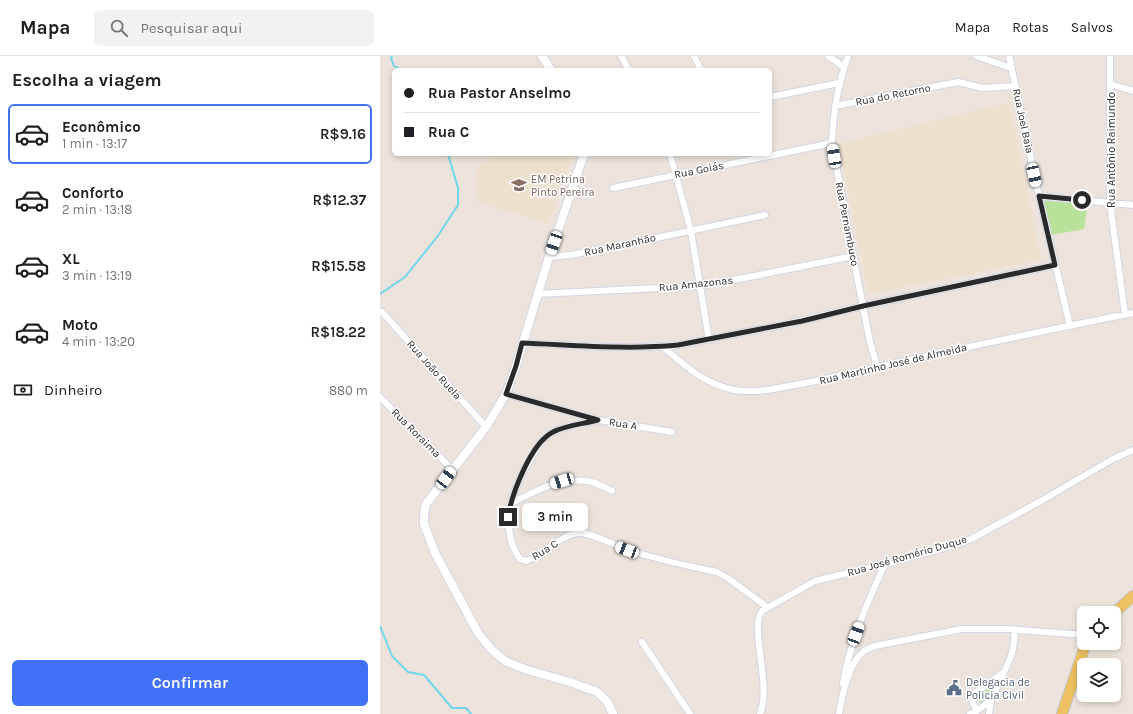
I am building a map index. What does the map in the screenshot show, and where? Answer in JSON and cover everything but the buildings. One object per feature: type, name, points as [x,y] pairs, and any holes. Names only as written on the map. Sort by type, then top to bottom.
[{"type":"main road","points":[[1121,608],[1131,600]]},
{"type":"main road","points":[[1062,714],[1084,650]]},
{"type":"street","points":[[542,56],[550,68]]},
{"type":"street","points":[[621,56],[628,68]]},
{"type":"street","points":[[694,56],[700,68]]},
{"type":"street","points":[[828,56],[844,67]]},
{"type":"street","name":"Rua Pernambuco","points":[[848,56],[839,83],[832,128],[832,143],[852,256],[870,342],[877,367]]},
{"type":"street","points":[[976,56],[1012,68]]},
{"type":"street","name":"Rua Joel Baia","points":[[1009,56],[1039,196],[1070,326]]},
{"type":"street","name":"Rua Antônio Raimundo","points":[[1110,56],[1110,203],[1125,315]]},
{"type":"street","name":"Rua do Retorno","points":[[835,106],[960,82],[969,86],[983,88],[1015,86]]},
{"type":"street","points":[[772,97],[839,83]]},
{"type":"street","points":[[1110,84],[1133,91]]},
{"type":"street","name":"Rua Goiás","points":[[772,155],[832,143]]},
{"type":"street","points":[[583,156],[549,257],[506,394],[486,427],[426,504],[424,524],[435,553],[478,632],[491,649],[505,661],[527,670],[570,682],[598,692],[608,701],[613,714]]},
{"type":"street","points":[[670,156],[691,231],[709,340]]},
{"type":"street","name":"Rua Goiás","points":[[613,188],[768,156]]},
{"type":"street","points":[[1039,196],[1133,205]]},
{"type":"street","name":"Rua Maranhão","points":[[549,257],[570,256],[597,251],[765,215]]},
{"type":"street","name":"Rua Amazonas","points":[[537,294],[699,286],[750,278],[852,256]]},
{"type":"street","points":[[522,343],[613,347],[663,347],[709,340],[818,318],[863,306],[1055,265]]},
{"type":"street","name":"Rua João Ruela","points":[[382,312],[486,427]]},
{"type":"street","name":"Rua Martinho José de Almeida","points":[[663,347],[684,366],[701,378],[716,385],[750,392],[819,381],[1024,334],[1133,313]]},
{"type":"street","name":"Rua A","points":[[506,394],[598,420],[672,432]]},
{"type":"street","name":"Rua Roraima","points":[[380,397],[452,469]]},
{"type":"street","name":"Rua C","points":[[598,420],[561,429],[546,436],[526,465],[510,504],[508,517],[513,547],[520,559],[526,561],[533,559],[558,541],[581,533],[591,535],[627,550],[717,572],[767,607]]},
{"type":"street","name":"Rua José Romério Duque","points":[[767,607],[815,582],[955,545],[972,539],[1111,460],[1133,450]]},
{"type":"street","points":[[510,504],[545,487],[562,481],[577,480],[593,482],[612,491]]},
{"type":"street","points":[[839,714],[846,664],[867,604],[885,564]]},
{"type":"street","points":[[760,714],[764,693],[764,680],[758,632],[758,618],[762,611],[767,607]]},
{"type":"street","points":[[841,698],[853,665],[860,655],[870,648],[880,644],[962,629],[1007,629],[1015,631],[1077,635]]},
{"type":"street","points":[[988,714],[991,700],[1004,673],[1013,649],[1015,631]]},
{"type":"street","points":[[642,642],[690,714]]},
{"type":"street","points":[[978,711],[970,697],[1004,673]]},
{"type":"street","points":[[970,714],[978,711],[991,700]]},
{"type":"shaded area","points":[[1010,102],[1041,260],[868,294],[839,144]]},
{"type":"shaded area","name":"EM Petrina Pinto Pereira","points":[[495,156],[573,156],[548,224],[477,202],[476,167]]},
{"type":"green space","points":[[1042,199],[1088,203],[1084,229],[1051,235]]},
{"type":"green space","points":[[988,686],[991,691],[987,700],[982,703],[974,697]]},
{"type":"waterway","points":[[392,56],[391,58],[394,66],[398,68]]},
{"type":"waterway","points":[[380,294],[405,277],[437,237],[458,205],[458,188],[449,156]]},
{"type":"waterway","points":[[380,626],[392,656],[408,672],[424,675],[452,708],[466,708],[471,714]]},
{"type":"place","name":"EM Petrina Pinto Pereira","points":[[519,185]]},
{"type":"place","name":"Delegacia de Policia Civil","points":[[954,688]]},
{"type":"route","points":[[508,517],[510,504],[515,489],[526,465],[546,436],[561,429],[598,420],[506,394],[522,343],[613,347],[663,347],[678,345],[818,318],[863,306],[944,290],[1055,265],[1039,196],[1082,200]]}]
